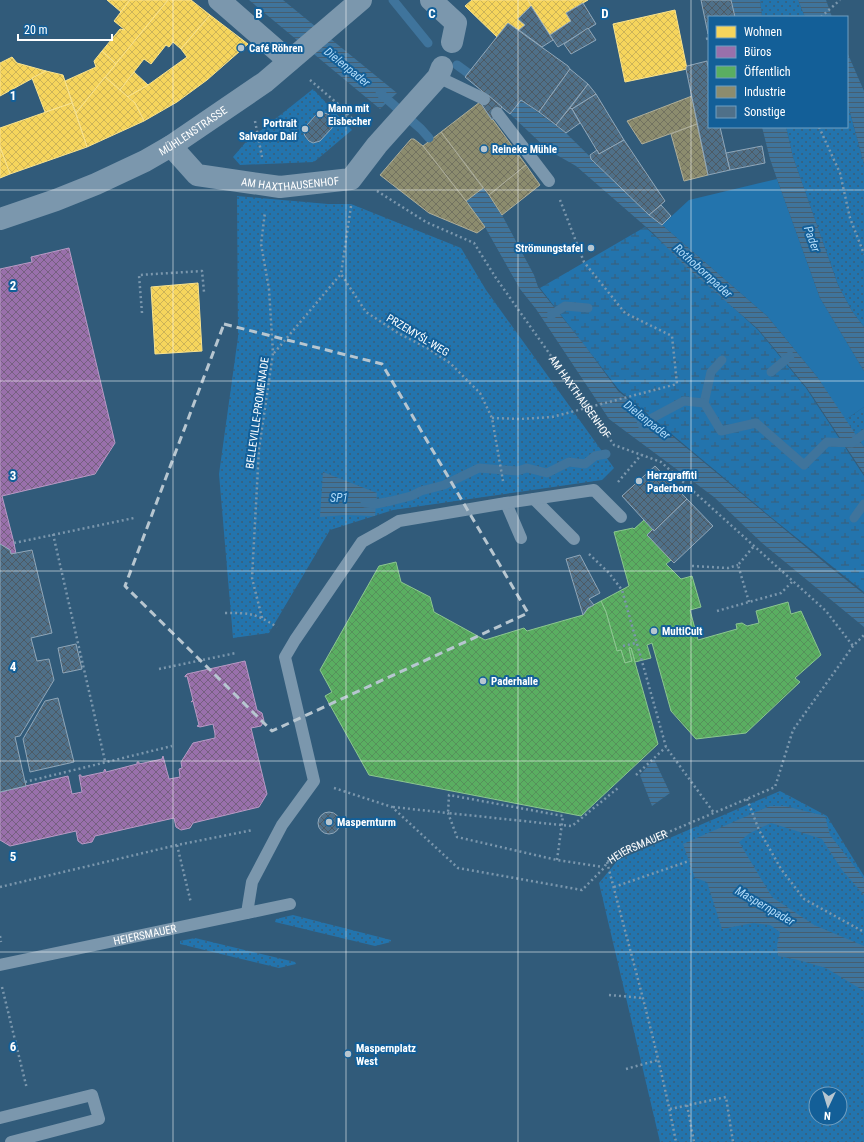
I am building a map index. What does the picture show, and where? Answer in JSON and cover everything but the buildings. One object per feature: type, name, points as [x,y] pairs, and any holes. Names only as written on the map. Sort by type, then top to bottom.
[{"type":"street","points":[[219,0],[297,55]]},
{"type":"street","name":"MÜHLENSTRASSE","points":[[0,219],[56,200],[96,184],[145,161],[171,146],[265,82],[362,0]]},
{"type":"street","points":[[431,0],[456,23],[452,42]]},
{"type":"street","name":"AM HAXTHAUSENHOF","points":[[171,146],[197,175],[280,188],[351,179],[377,145],[440,72]]},
{"type":"lane","points":[[440,72],[484,99]]},
{"type":"lane","points":[[497,113],[549,181]]},
{"type":"lane","points":[[247,913],[252,882],[282,825],[314,781],[285,657],[362,542],[399,521],[594,490],[621,517]]},
{"type":"lane","points":[[534,499],[574,539]]},
{"type":"lane","points":[[506,503],[521,538]]},
{"type":"lane","name":"HEIERSMAUER","points":[[0,965],[290,904]]},
{"type":"lane","points":[[0,1118],[92,1095],[99,1119],[12,1142]]},
{"type":"path","points":[[822,16],[840,0]]},
{"type":"path","points":[[297,55],[338,104],[377,145]]},
{"type":"path","name":"BELLEVILLE-PROMENADE","points":[[225,613],[249,613],[262,618],[252,578],[252,571],[259,449],[273,353],[269,289],[261,244],[268,186],[250,93]]},
{"type":"path","points":[[819,128],[840,173],[850,218],[864,254]]},
{"type":"path","name":"AM HAXTHAUSENHOF","points":[[371,187],[426,222],[474,243],[496,278],[614,445],[661,462],[826,611],[853,646]]},
{"type":"path","points":[[273,353],[341,274],[351,204]]},
{"type":"path","points":[[492,418],[552,418],[576,410],[598,406],[677,384],[672,336],[625,313],[584,262],[563,205]]},
{"type":"path","points":[[142,313],[139,275],[202,271],[204,292]]},
{"type":"path","name":"PRZEMYŚL-WEG","points":[[341,274],[366,312],[398,333],[427,348],[450,363],[480,393],[492,418],[502,475]]},
{"type":"path","points":[[616,485],[642,455]]},
{"type":"path","points":[[14,543],[134,518]]},
{"type":"path","points":[[53,534],[105,761]]},
{"type":"path","points":[[692,566],[728,568],[738,565],[754,546]]},
{"type":"path","points":[[585,550],[609,573],[622,590],[666,747],[714,813]]},
{"type":"path","points":[[738,565],[748,602]]},
{"type":"path","points":[[717,611],[781,593],[793,581]]},
{"type":"path","points":[[853,646],[864,635]]},
{"type":"path","points":[[623,646],[636,643]]},
{"type":"path","name":"HEIERSMAUER","points":[[392,807],[458,868],[582,890],[604,868],[607,862],[624,851],[775,787],[793,730],[853,646]]},
{"type":"path","points":[[159,669],[236,653]]},
{"type":"path","points":[[25,782],[105,761],[172,746]]},
{"type":"path","points":[[636,775],[666,747]]},
{"type":"path","points":[[314,781],[392,807],[572,826],[618,788]]},
{"type":"path","points":[[557,860],[563,816],[449,795],[448,813],[457,837],[557,860],[604,868]]},
{"type":"path","points":[[747,799],[759,830],[781,870],[804,899],[864,932]]},
{"type":"path","points":[[0,887],[177,845],[282,825]]},
{"type":"path","points":[[177,845],[196,924]]},
{"type":"path","points":[[614,887],[689,861]]},
{"type":"path","points":[[607,862],[643,998],[670,1109],[676,1142]]},
{"type":"path","points":[[0,981],[32,1109]]},
{"type":"path","points":[[609,995],[643,998]]},
{"type":"path","points":[[626,1069],[658,1060]]},
{"type":"path","points":[[670,1109],[726,1097],[733,1142]]},
{"type":"path","points":[[687,1105],[694,1142]]},
{"type":"highlighted area","points":[[224,324],[382,364],[528,613],[272,731],[125,586]]},
{"type":"green space","points":[[760,0],[798,0],[805,16],[762,16]]},
{"type":"green space","points":[[313,89],[352,130],[314,162],[240,165],[233,157],[245,143]]},
{"type":"green space","points":[[848,105],[864,164],[864,327],[852,311],[838,285],[793,157],[786,128],[848,128]]},
{"type":"green space","points":[[777,179],[820,298],[864,371],[864,407],[845,420],[818,378],[767,316],[662,225],[689,200]]},
{"type":"green space","points":[[237,196],[328,204],[351,204],[461,248],[486,290],[614,468],[602,480],[393,510],[330,530],[269,633],[233,638],[219,474],[238,337]]},
{"type":"green space","points":[[645,227],[758,330],[806,388],[864,476],[864,592],[772,518],[619,390],[540,288]]},
{"type":"green space","points":[[864,407],[864,447],[845,420]]},
{"type":"green space","points":[[780,791],[827,816],[864,876],[864,1142],[660,1142],[599,883],[618,860]]},
{"type":"green space","points":[[293,915],[391,940],[391,942],[375,946],[275,922],[276,919]]},
{"type":"green space","points":[[195,938],[295,962],[296,964],[279,968],[180,944],[180,941]]},
{"type":"water","points":[[249,0],[283,0],[397,93],[380,109]]},
{"type":"water","points":[[731,0],[760,0],[762,16],[735,16]]},
{"type":"water","points":[[798,0],[826,0],[832,16],[805,16]]},
{"type":"water","points":[[848,54],[864,91],[864,164],[848,105]]},
{"type":"water","points":[[521,100],[566,133],[649,215],[767,316],[818,378],[864,447],[864,474],[807,388],[758,329],[686,267],[653,233],[576,166],[548,150],[510,114]]},
{"type":"water","name":"Pader","points":[[762,128],[786,128],[793,157],[838,285],[852,311],[864,327],[864,371],[820,298],[770,159]]},
{"type":"water","points":[[483,188],[502,215],[534,275],[538,287],[586,347],[618,391],[864,594],[864,627],[762,543],[714,497],[609,419],[536,309],[520,289],[485,227],[466,201]]},
{"type":"water","name":"SP1","points":[[323,472],[377,493],[375,516],[345,515],[320,517]]},
{"type":"water","points":[[654,759],[670,793],[652,806],[640,775]]},
{"type":"water","name":"Maspernpader","points":[[770,806],[785,806],[825,816],[830,835],[864,879],[864,895],[842,870],[822,839],[771,823],[750,833],[739,842],[772,897],[814,925],[864,946],[864,991],[826,968],[778,956],[777,945],[780,932],[770,925],[753,923],[722,929],[707,882],[695,878],[683,844]]},
{"type":"waterway","name":"Rothobornpader","points":[[393,0],[428,43]]},
{"type":"waterway","name":"Rothobornpader","points":[[457,65],[468,73]]},
{"type":"waterway","name":"Dielenpader","points":[[380,93],[421,129],[429,138]]},
{"type":"waterway","points":[[551,315],[565,306],[588,308]]},
{"type":"waterway","points":[[771,372],[790,356]]},
{"type":"waterway","points":[[704,403],[711,372],[722,360]]},
{"type":"waterway","points":[[641,424],[684,401],[704,403],[721,431],[756,423],[804,465],[827,442],[852,443],[864,434]]},
{"type":"waterway","points":[[365,503],[376,504],[411,496],[421,491],[444,485],[479,468],[517,471],[527,468],[547,473],[569,462],[585,464],[595,456],[606,454]]},
{"type":"waterway","points":[[854,518],[864,504]]},
{"type":"place","name":"Café Röhren","points":[[241,48]]},
{"type":"place","name":"Mann mit Eisbecher","points":[[320,114]]},
{"type":"place","name":"Portrait Salvador Dalí","points":[[305,129]]},
{"type":"place","name":"Reineke Mühle","points":[[484,149]]},
{"type":"place","name":"Strömungstafel","points":[[591,248]]},
{"type":"place","name":"Herzgraffiti Paderborn","points":[[639,481]]},
{"type":"place","name":"MultiCult","points":[[654,631]]},
{"type":"place","name":"Paderhalle","points":[[483,681]]},
{"type":"place","name":"Maspernturm","points":[[329,822]]},
{"type":"place","name":"Maspernplatz West","points":[[348,1054]]}]
